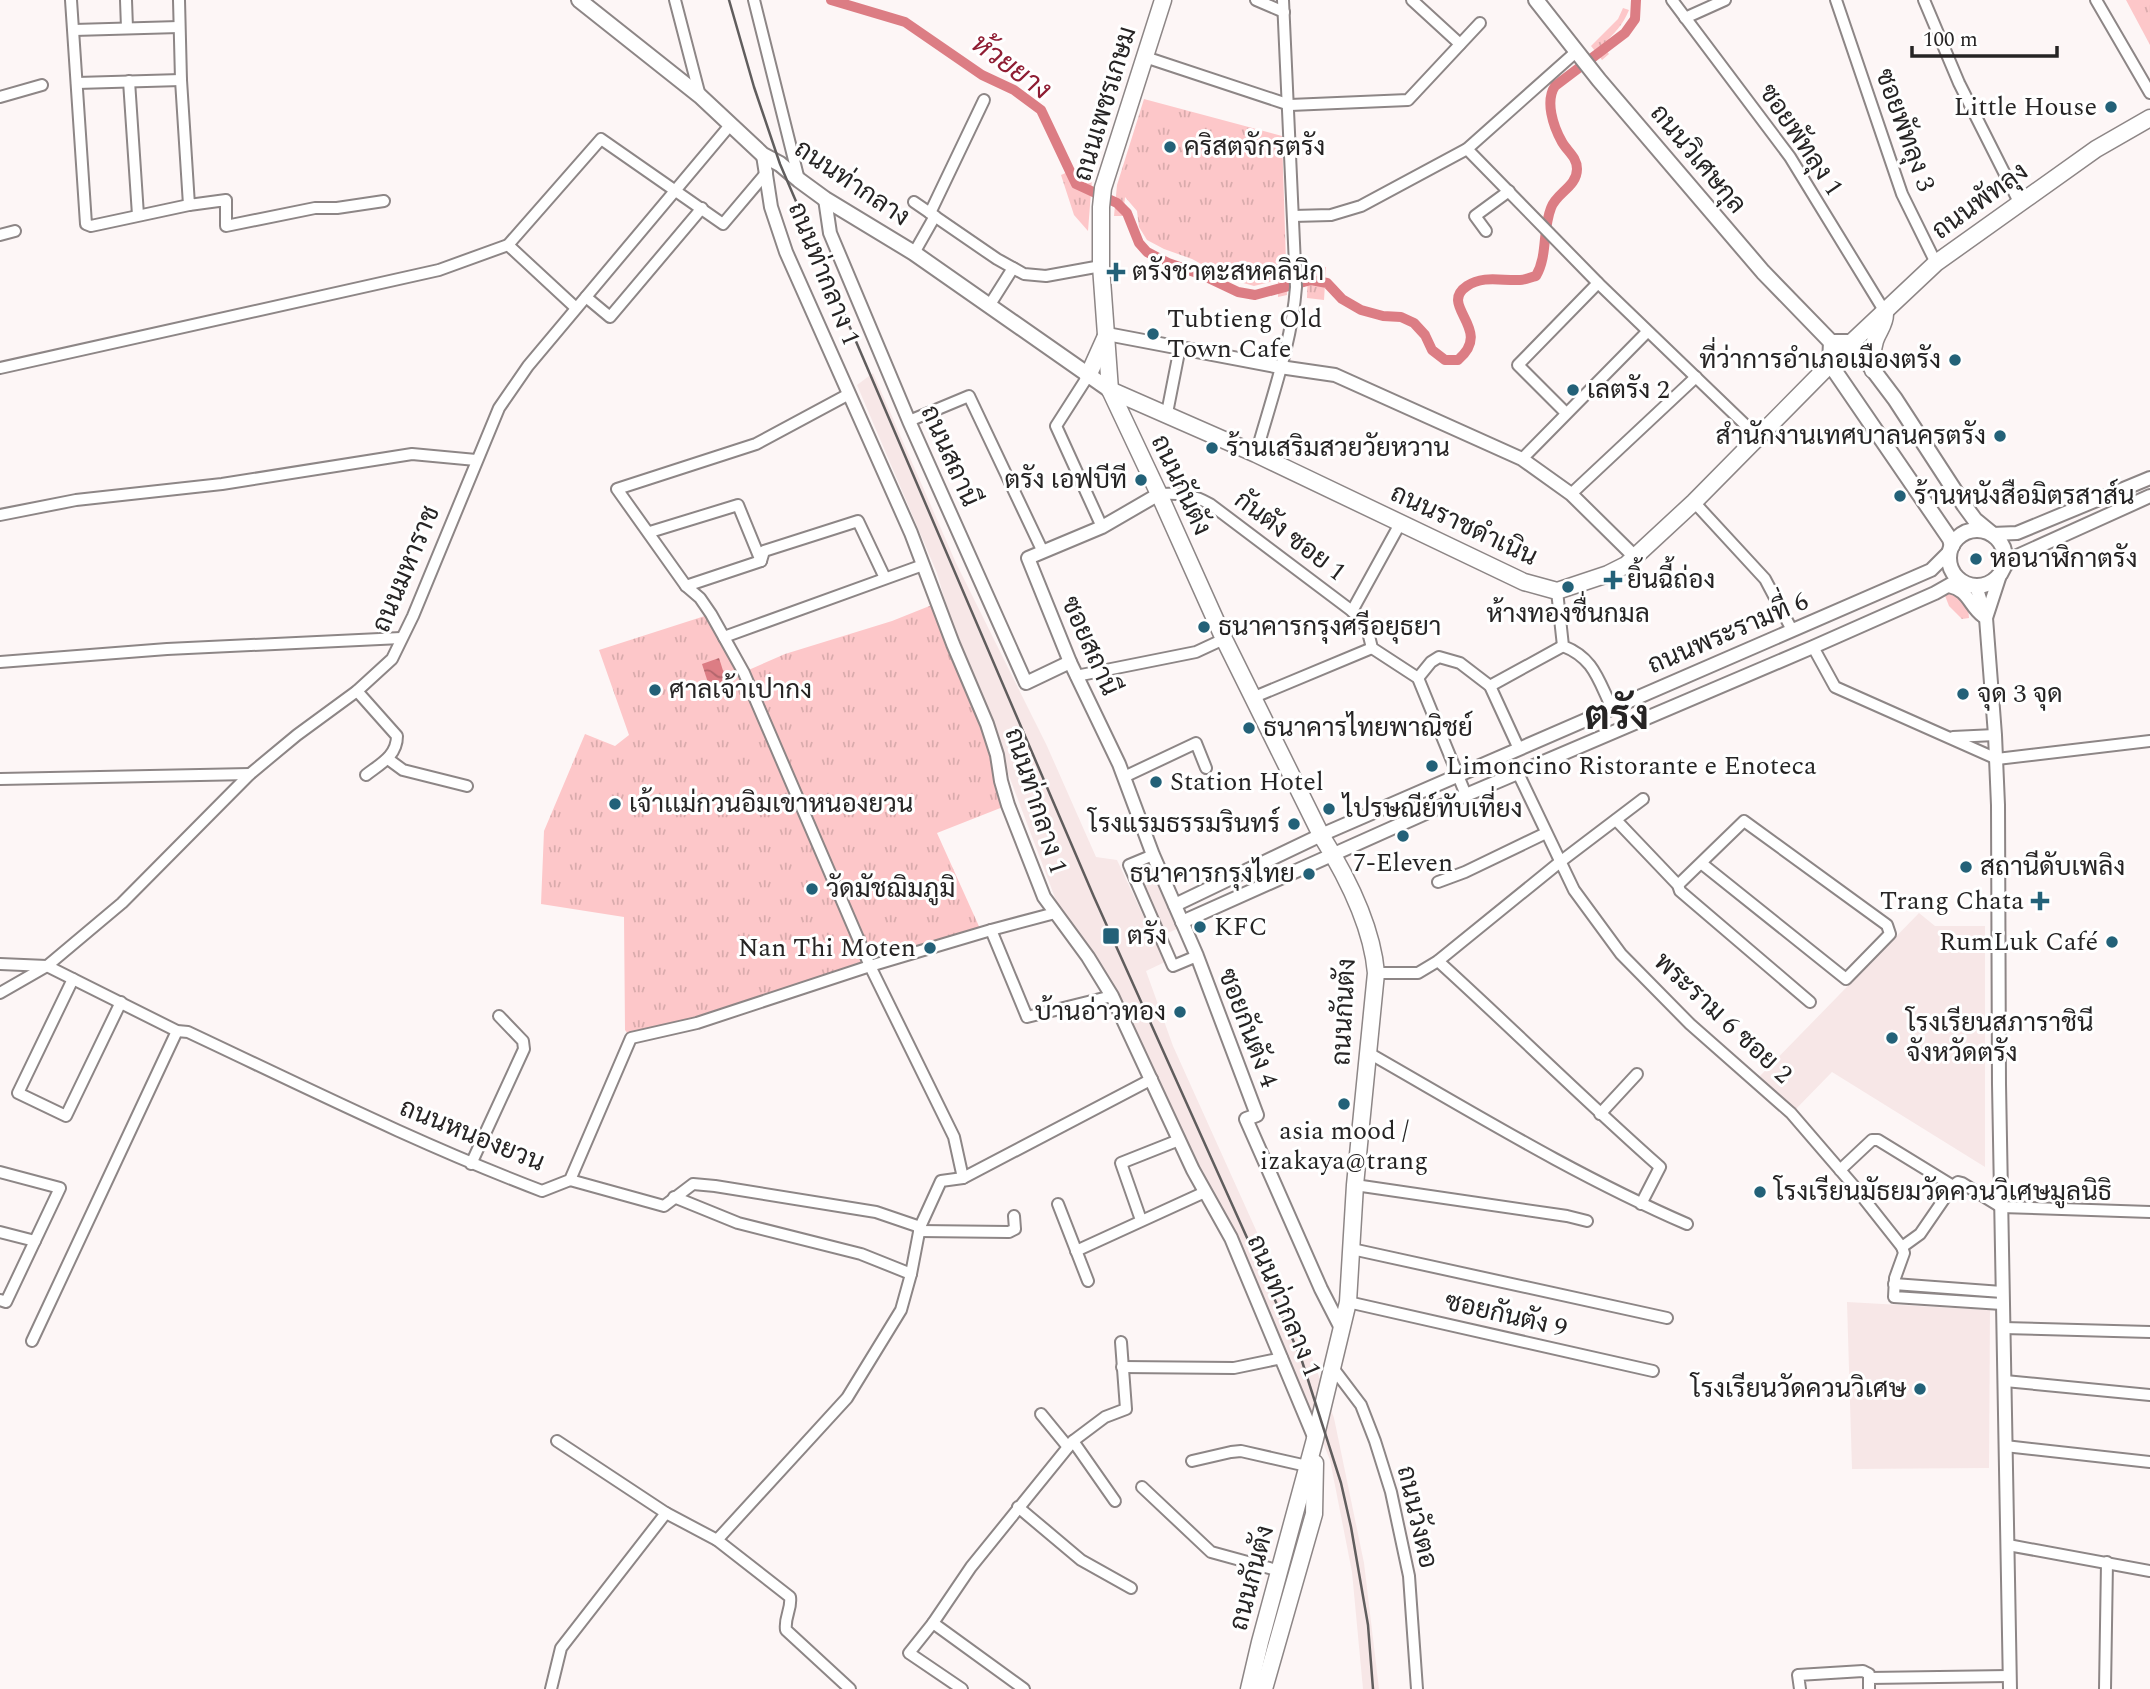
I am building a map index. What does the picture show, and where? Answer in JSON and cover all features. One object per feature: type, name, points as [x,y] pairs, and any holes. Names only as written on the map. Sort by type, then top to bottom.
[{"type":"main road","name":"ถนนท่ากลาง","points":[[579,0],[700,96],[763,155],[780,164],[825,199],[914,253],[1110,390]]},
{"type":"main road","name":"ถนนเพชรเกษม","points":[[1110,390],[1101,266],[1101,206],[1104,182],[1163,0]]},
{"type":"main road","name":"ถนนวิเศษกุล","points":[[1536,0],[1595,75],[1763,272],[1831,342]]},
{"type":"main road","name":"ถนนพัทลุง","points":[[1852,342],[1936,262],[2096,149],[2150,118]]},
{"type":"main road","points":[[1873,370],[1875,339],[1885,323],[1885,312]]},
{"type":"main road","points":[[1088,376],[1107,334]]},
{"type":"main road","points":[[1831,342],[1852,342],[1895,399],[1975,520],[1998,540],[2005,557],[2001,571],[1993,581],[1976,586],[1954,582],[1949,564],[1950,539],[1830,365],[1831,342]]},
{"type":"main road","name":"ถนนราชดำเนิน","points":[[1110,390],[1256,454],[1524,582],[1557,591],[1608,574],[1636,558],[1759,438],[1852,342]]},
{"type":"main road","name":"ถนนกันตัง","points":[[1110,390],[1252,698],[1321,835],[1333,853],[1367,925],[1375,956],[1376,973],[1355,1185],[1348,1302],[1249,1689]]},
{"type":"main road","points":[[1130,432],[1141,403]]},
{"type":"main road","points":[[1951,548],[1965,533],[1974,530],[1992,534]]},
{"type":"main road","name":"ถนนกันตัง","points":[[1264,1689],[1314,1514],[1315,1439]]},
{"type":"street","points":[[71,0],[86,224],[91,226],[226,200],[226,226],[315,208],[337,208],[384,201]]},
{"type":"street","points":[[126,0],[127,29]]},
{"type":"street","points":[[179,0],[189,205]]},
{"type":"street","points":[[675,0],[700,96]]},
{"type":"street","points":[[754,0],[799,180]]},
{"type":"street","points":[[1256,0],[1284,12]]},
{"type":"street","points":[[1256,454],[1295,303],[1290,105],[1283,0]]},
{"type":"street","points":[[1412,0],[1460,44]]},
{"type":"street","name":"ซอยพัทลุง 1","points":[[1672,0],[1790,157],[1885,312]]},
{"type":"street","points":[[1685,18],[1725,0]]},
{"type":"street","name":"ซอยพัทลุง 3","points":[[1836,0],[1902,194],[1936,262]]},
{"type":"street","points":[[1924,0],[1959,83],[2019,202]]},
{"type":"street","points":[[2096,0],[2150,93]]},
{"type":"street","points":[[1145,57],[1290,105],[1408,100],[1480,23]]},
{"type":"street","points":[[74,30],[179,27]]},
{"type":"street","points":[[1293,216],[1331,215],[1361,206],[1467,149],[1577,51]]},
{"type":"street","points":[[76,83],[181,80]]},
{"type":"street","points":[[129,81],[138,215]]},
{"type":"street","points":[[0,97],[42,85]]},
{"type":"street","points":[[914,253],[984,100]]},
{"type":"street","name":"ถนนมหาราช","points":[[0,993],[47,966],[122,903],[250,775],[357,691],[392,659],[413,616],[499,408],[528,366],[731,124]]},
{"type":"street","points":[[0,368],[439,270],[508,245],[601,139],[723,224],[767,172]]},
{"type":"street","points":[[1467,149],[1647,332],[1759,438]]},
{"type":"street","name":"ถนนท่ากลาง 1","points":[[763,155],[771,207],[786,252],[911,533],[990,732],[1011,813],[1044,897],[1088,957],[1112,996],[1179,1140],[1231,1238],[1315,1439]]},
{"type":"street","points":[[1486,231],[1475,216],[1509,191]]},
{"type":"street","name":"ถนนสถานี","points":[[825,199],[830,233],[909,421],[1026,683],[1070,662]]},
{"type":"street","points":[[914,202],[1024,274],[1046,276],[1101,266]]},
{"type":"street","points":[[586,297],[610,317],[702,208]]},
{"type":"street","points":[[0,235],[15,232]]},
{"type":"street","points":[[508,245],[576,309]]},
{"type":"street","points":[[989,306],[1013,268]]},
{"type":"street","points":[[1566,413],[1518,365],[1598,283]]},
{"type":"street","points":[[1522,458],[1647,332]]},
{"type":"street","points":[[1107,334],[1335,375],[1522,458],[1571,494],[1636,558]]},
{"type":"street","points":[[1167,413],[1180,346]]},
{"type":"street","points":[[1088,376],[1056,426],[1102,527]]},
{"type":"street","points":[[1571,494],[1696,377]]},
{"type":"street","points":[[849,394],[756,444],[617,489],[686,586],[700,598],[744,673],[870,966],[954,1137],[963,1178]]},
{"type":"street","points":[[909,421],[969,396],[1043,552],[1102,527],[1159,494]]},
{"type":"street","points":[[0,515],[76,500],[222,484],[412,454],[476,460]]},
{"type":"street","points":[[1992,534],[2017,533],[2150,478]]},
{"type":"street","name":"กันตัง ซอย 1","points":[[1159,494],[1180,492],[1210,504],[1352,611]]},
{"type":"street","points":[[1986,618],[2001,571],[2015,557],[2150,496]]},
{"type":"street","points":[[1693,502],[1765,579],[1793,630]]},
{"type":"street","points":[[650,533],[738,505],[761,561]]},
{"type":"street","points":[[761,561],[764,551],[858,521],[885,578]]},
{"type":"street","points":[[1401,522],[1352,611],[1367,628],[1372,648],[1418,678],[1466,795]]},
{"type":"street","name":"ถนนพระรามที่ 6","points":[[1175,905],[1321,835],[1931,570],[1951,548]]},
{"type":"street","name":"ซอยสถานี","points":[[1043,552],[1028,558],[1076,676],[1124,777],[1167,887]]},
{"type":"street","points":[[686,586],[761,561]]},
{"type":"street","points":[[724,637],[923,565]]},
{"type":"street","points":[[1954,582],[1976,611],[1986,618]]},
{"type":"street","name":"ถนนพระรามที่ 6","points":[[1182,922],[1466,795],[1813,647],[1954,582]]},
{"type":"street","points":[[1800,1689],[1798,1675],[1863,1671],[1869,1674],[1869,1684],[1926,1676],[2009,1682],[1997,759],[1986,618],[1976,586]]},
{"type":"street","points":[[1557,591],[1563,646]]},
{"type":"street","points":[[0,662],[167,649],[401,638]]},
{"type":"street","points":[[1076,676],[1196,652],[1224,639]]},
{"type":"street","points":[[1490,686],[1563,646],[1576,651],[1588,662],[1612,708]]},
{"type":"street","points":[[1813,647],[1835,687],[1997,759],[2150,741]]},
{"type":"street","points":[[1252,698],[1372,648]]},
{"type":"street","points":[[1418,678],[1431,662],[1439,657],[1460,663],[1490,686],[1518,773]]},
{"type":"street","points":[[357,691],[397,736],[397,746],[388,759],[366,775]]},
{"type":"street","points":[[1950,737],[1995,735]]},
{"type":"street","points":[[1124,777],[1196,743],[1206,768]]},
{"type":"street","points":[[388,759],[403,769],[467,786]]},
{"type":"street","name":"พระราม 6 ซอย 2","points":[[1518,773],[1574,890],[1622,954],[1690,1024],[1791,1113],[1902,1247]]},
{"type":"street","points":[[0,779],[250,775]]},
{"type":"street","points":[[1376,973],[1418,973],[1438,961],[1643,799]]},
{"type":"street","points":[[1616,820],[1678,885],[1680,891],[1810,1002]]},
{"type":"street","points":[[1678,885],[1744,821],[1887,925],[1890,934],[1846,979],[1701,863]]},
{"type":"street","points":[[1438,882],[1546,833]]},
{"type":"street","points":[[1153,855],[1129,865],[1167,953],[1173,966],[1197,956]]},
{"type":"street","name":"ซอยกันตัง 4","points":[[1167,887],[1197,956],[1256,1115],[1246,1119],[1321,1289],[1342,1330]]},
{"type":"street","name":"ถนนหนองยวน","points":[[47,966],[177,1031],[188,1032],[471,1164],[542,1191],[570,1180],[631,1038],[697,1023],[870,966],[1055,913]]},
{"type":"street","points":[[991,930],[1027,1017],[1112,996]]},
{"type":"street","points":[[1438,961],[1660,1167],[1641,1204]]},
{"type":"street","points":[[0,964],[47,966]]},
{"type":"street","points":[[73,979],[18,1093],[66,1116],[121,1002]]},
{"type":"street","points":[[471,1164],[524,1049],[523,1041],[499,1016]]},
{"type":"street","points":[[32,1341],[177,1031]]},
{"type":"street","points":[[1367,1052],[1530,1145],[1641,1204],[1687,1224]]},
{"type":"street","points":[[1600,1114],[1637,1074]]},
{"type":"street","points":[[717,1540],[847,1398],[901,1310],[920,1229],[941,1181],[963,1178],[1152,1079]]},
{"type":"street","points":[[1141,1220],[1121,1163],[1179,1140]]},
{"type":"street","points":[[1840,1170],[1872,1140],[1878,1140],[1953,1186]]},
{"type":"street","points":[[0,1172],[60,1188],[6,1302],[0,1300]]},
{"type":"street","points":[[570,1180],[664,1206],[693,1185],[715,1186],[876,1212],[920,1229],[1009,1232],[1015,1229],[1014,1216]]},
{"type":"street","points":[[2002,1298],[1894,1297],[1904,1254],[1902,1247],[1920,1234],[1958,1182],[2001,1207],[2150,1212]]},
{"type":"street","points":[[1355,1185],[1587,1221]]},
{"type":"street","points":[[1076,1251],[1205,1192]]},
{"type":"street","points":[[674,1197],[738,1223],[861,1254],[911,1274]]},
{"type":"street","points":[[1058,1204],[1088,1281]]},
{"type":"street","points":[[0,1232],[35,1241]]},
{"type":"street","points":[[1352,1248],[1667,1318]]},
{"type":"street","name":"ซอยกันตัง 9","points":[[1348,1302],[1654,1371]]},
{"type":"street","points":[[2003,1328],[2150,1332]]},
{"type":"street","points":[[962,1689],[909,1653],[971,1567],[1071,1444],[1105,1417],[1126,1409],[1121,1342]]},
{"type":"street","points":[[1122,1367],[1234,1368],[1282,1359]]},
{"type":"street","name":"ถนนวังตอ","points":[[1333,1368],[1361,1405],[1391,1492],[1409,1576],[1416,1689]]},
{"type":"street","points":[[2005,1381],[2150,1395]]},
{"type":"street","points":[[1041,1414],[1071,1444],[1115,1501]]},
{"type":"street","points":[[557,1441],[666,1513],[717,1540],[790,1597],[786,1630],[850,1689]]},
{"type":"street","points":[[2006,1446],[2150,1462]]},
{"type":"street","points":[[1192,1461],[1241,1451],[1307,1466]]},
{"type":"street","points":[[1142,1487],[1211,1552],[1280,1571]]},
{"type":"street","points":[[1018,1507],[1081,1560],[1131,1588]]},
{"type":"street","points":[[551,1689],[561,1648],[666,1513]]},
{"type":"street","points":[[2008,1545],[2150,1571]]},
{"type":"street","points":[[2105,1689],[2107,1562]]},
{"type":"street","points":[[933,1623],[1024,1689]]},
{"type":"street","points":[[1926,1676],[1926,1689]]},
{"type":"shaded area","points":[[873,373],[956,563],[1047,746],[1096,857],[1117,860],[1165,962],[1146,971],[1173,1046],[1307,1343],[1334,1418],[1364,1563],[1379,1689],[1363,1689],[1352,1572],[1330,1460],[1253,1274],[1205,1182],[1127,1013],[1060,911],[951,622],[937,573],[857,385]]},
{"type":"shaded area","points":[[1150,860],[1179,928],[1163,935],[1136,866]]},
{"type":"shaded area","name":"โรงเรียนสภาราชินี จังหวัดตรัง","points":[[1919,913],[1935,926],[1985,926],[1985,1167],[1832,1072],[1794,1111],[1759,1077]]},
{"type":"shaded area","name":"โรงเรียนวัดควนวิเศษ","points":[[1847,1302],[1990,1310],[1989,1468],[1852,1469]]},
{"type":"green space","points":[[2126,0],[2150,0],[2150,45]]},
{"type":"green space","points":[[1623,8],[1629,10],[1618,29],[1602,45],[1609,54],[1602,60],[1591,46],[1618,19]]},
{"type":"green space","name":"คริสตจักรตรัง","points":[[1144,99],[1282,136],[1287,295],[1278,297],[1278,280],[1254,286],[1229,279],[1192,259],[1147,240],[1139,227],[1137,211],[1125,197],[1123,216],[1114,216],[1117,185]]},
{"type":"green space","points":[[1079,167],[1083,178],[1092,179],[1088,231],[1074,215],[1061,175]]},
{"type":"green space","points":[[1308,265],[1326,267],[1324,300],[1307,298]]},
{"type":"green space","points":[[1950,590],[1963,602],[1969,618],[1962,619],[1949,606],[1944,593]]},
{"type":"green space","points":[[937,603],[986,722],[1008,805],[937,833],[982,933],[631,1038],[625,1030],[624,917],[541,904],[544,831],[585,734],[615,746],[629,735],[599,650],[711,614],[744,672],[785,654],[892,621]]},
{"type":"water","points":[[719,658],[727,683],[710,689],[702,664]]},
{"type":"waterway","name":"ห้วยยาง","points":[[831,0],[905,22],[982,75],[1014,90],[1041,110],[1076,184],[1117,203],[1127,213],[1139,243],[1147,252],[1238,292],[1255,295],[1311,280],[1327,283],[1342,299],[1361,310],[1383,316],[1401,317],[1414,323],[1425,335],[1432,350],[1445,360],[1458,360],[1468,349],[1471,338],[1469,328],[1458,302],[1460,294],[1467,286],[1486,280],[1522,280],[1536,276],[1542,260],[1551,208],[1574,181],[1577,169],[1553,121],[1550,106],[1552,92],[1555,86],[1625,33],[1635,19],[1636,0]]},
{"type":"railway","points":[[729,0],[780,164],[1094,897],[1301,1358],[1341,1483],[1351,1527],[1368,1625],[1373,1689]]},
{"type":"place","name":"Little House","points":[[2111,107]]},
{"type":"place","name":"คริสตจักรตรัง","points":[[1170,147]]},
{"type":"place","name":"ตรังชาตะสหคลินิก","points":[[1116,272]]},
{"type":"place","name":"Tubtieng Old Town Cafe","points":[[1153,334]]},
{"type":"place","name":"ที่ว่าการอำเภอเมืองตรัง","points":[[1955,360]]},
{"type":"place","name":"เลตรัง 2","points":[[1573,390]]},
{"type":"place","name":"สำนักงานเทศบาลนครตรัง","points":[[2000,436]]},
{"type":"place","name":"ร้านเสริมสวยวัยหวาน","points":[[1212,448]]},
{"type":"place","name":"ตรัง เอฟบีที","points":[[1141,480]]},
{"type":"place","name":"ร้านหนังสือมิตรสาส์น","points":[[1900,496]]},
{"type":"place","name":"หอนาฬิกาตรัง","points":[[1976,559]]},
{"type":"place","name":"ยิ้นฉี้ถ่อง","points":[[1613,580]]},
{"type":"place","name":"ห้างทองชื่นกมล","points":[[1568,587]]},
{"type":"place","name":"ธนาคารกรุงศรีอยุธยา","points":[[1204,627]]},
{"type":"place","name":"ศาลเจ้าเปากง","points":[[655,690]]},
{"type":"place","name":"จุด 3 จุด","points":[[1963,694]]},
{"type":"place","name":"ธนาคารไทยพาณิชย์","points":[[1249,728]]},
{"type":"place","name":"Limoncino Ristorante e Enoteca","points":[[1432,766]]},
{"type":"place","name":"Station Hotel","points":[[1156,782]]},
{"type":"place","name":"เจ้าเเม่กวนอิมเขาหนองยวน","points":[[615,804]]},
{"type":"place","name":"ไปรษณีย์ทับเที่ยง","points":[[1329,809]]},
{"type":"place","name":"โรงแรมธรรมรินทร์","points":[[1294,824]]},
{"type":"place","name":"7-Eleven","points":[[1403,836]]},
{"type":"place","name":"สถานีดับเพลิง","points":[[1966,867]]},
{"type":"place","name":"ธนาคารกรุงไทย","points":[[1309,874]]},
{"type":"place","name":"วัดมัชฌิมภูมิ","points":[[812,889]]},
{"type":"place","name":"Trang Chata","points":[[2040,901]]},
{"type":"place","name":"KFC","points":[[1200,927]]},
{"type":"place","name":"ตรัง","points":[[1111,936]]},
{"type":"place","name":"RumLuk Café","points":[[2112,942]]},
{"type":"place","name":"Nan Thi Moten","points":[[930,948]]},
{"type":"place","name":"บ้านอ่าวทอง","points":[[1180,1012]]},
{"type":"place","name":"โรงเรียนสภาราชินี จังหวัดตรัง","points":[[1892,1038]]},
{"type":"place","name":"asia mood / izakaya@trang","points":[[1344,1104]]},
{"type":"place","name":"โรงเรียนมัธยมวัดควนวิเศษมูลนิธิ","points":[[1760,1192]]},
{"type":"place","name":"โรงเรียนวัดควนวิเศษ","points":[[1920,1389]]},
{"type":"district","name":"ตรัง","points":[[1617,717]]}]
